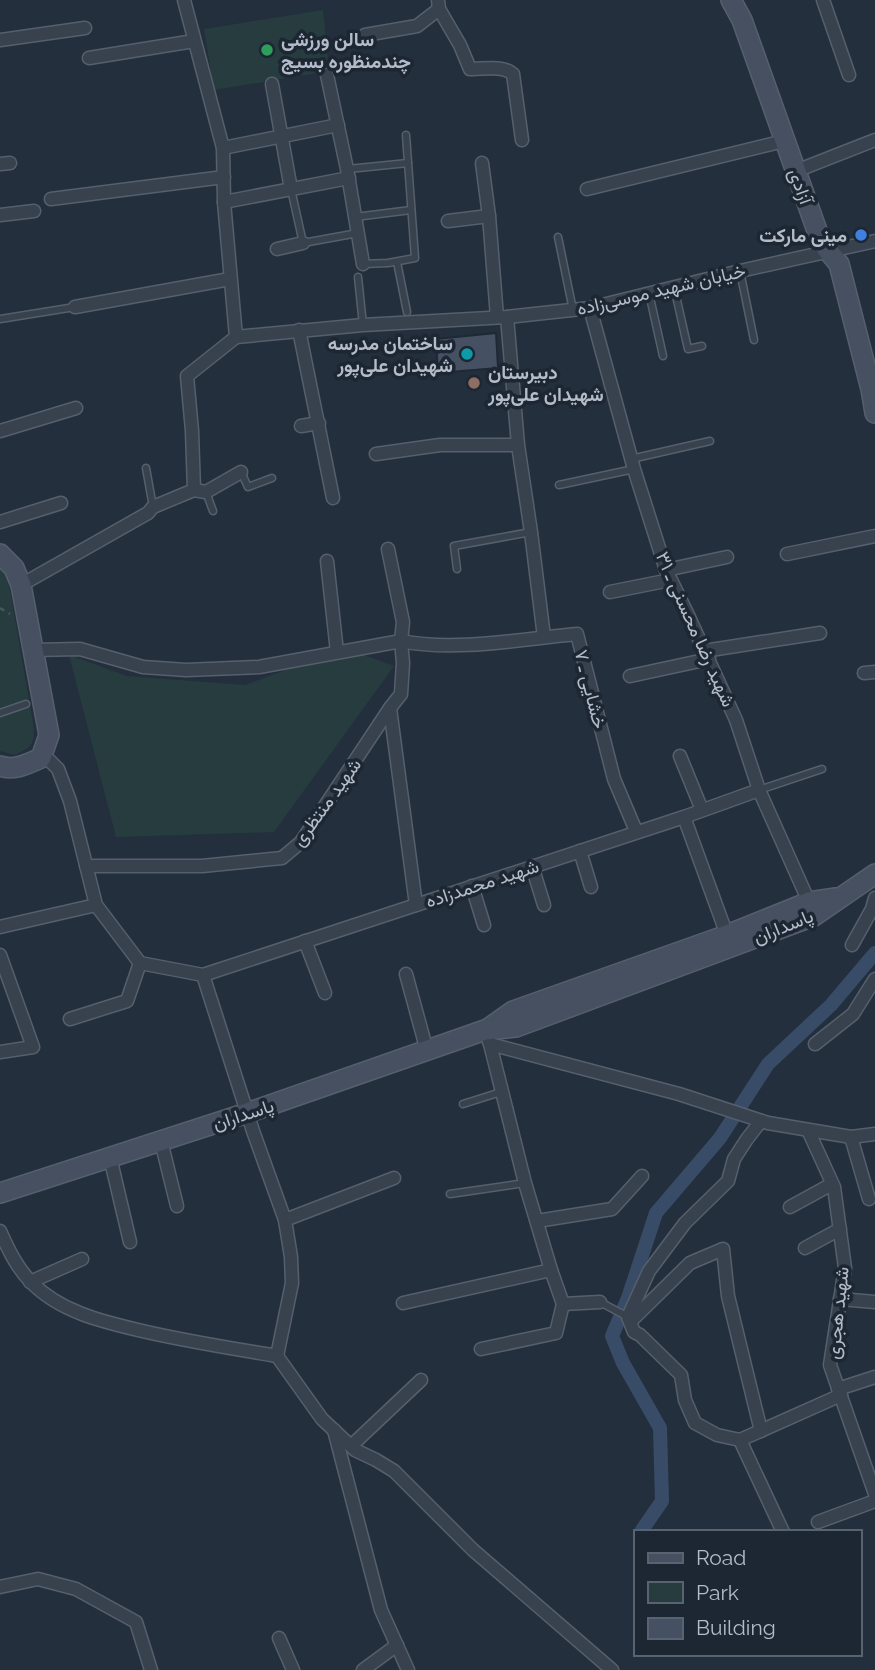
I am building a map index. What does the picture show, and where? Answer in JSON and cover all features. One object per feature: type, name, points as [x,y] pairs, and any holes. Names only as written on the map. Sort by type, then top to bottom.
[{"type":"street","points":[[184,0],[223,148],[236,337],[187,376],[191,431],[200,491]]},
{"type":"street","name":"آزادی","points":[[731,0],[742,20],[820,239],[839,264],[873,389],[875,413]]},
{"type":"street","points":[[823,0],[849,75]]},
{"type":"street","points":[[365,34],[417,26],[439,5],[470,69],[505,69],[513,74],[522,140]]},
{"type":"street","points":[[0,40],[85,28]]},
{"type":"street","points":[[89,58],[194,41]]},
{"type":"street","points":[[327,75],[348,173],[363,264]]},
{"type":"street","points":[[272,85],[291,189]]},
{"type":"street","points":[[223,148],[338,125]]},
{"type":"street","points":[[796,171],[875,139]]},
{"type":"street","points":[[587,189],[784,141]]},
{"type":"street","points":[[482,163],[544,637]]},
{"type":"street","points":[[225,202],[291,189],[348,173]]},
{"type":"street","points":[[51,199],[224,177]]},
{"type":"street","points":[[0,215],[34,211]]},
{"type":"street","points":[[448,221],[489,216]]},
{"type":"street","name":"خیابان شهید موسی‌زاده","points":[[236,337],[590,308],[875,241]]},
{"type":"street","points":[[277,249],[303,243]]},
{"type":"street","points":[[75,307],[230,279]]},
{"type":"street","name":"شهید رضا محسنی ـ ۳۱","points":[[590,308],[633,464],[668,575],[736,720],[759,790],[809,902]]},
{"type":"street","points":[[299,330],[333,498]]},
{"type":"street","points":[[0,430],[76,408]]},
{"type":"street","points":[[302,426],[319,423]]},
{"type":"street","points":[[376,454],[432,445],[518,445]]},
{"type":"street","points":[[21,585],[149,513],[153,507],[200,491],[241,472]]},
{"type":"street","points":[[0,522],[61,503]]},
{"type":"street","points":[[787,554],[875,536]]},
{"type":"street","name":"شهید منتظری","points":[[86,866],[202,866],[282,858],[302,842],[401,694],[403,622],[388,549]]},
{"type":"street","points":[[0,554],[15,568],[21,585],[49,735],[41,758],[22,767],[0,766]]},
{"type":"street","points":[[610,592],[727,557]]},
{"type":"street","points":[[327,561],[337,652]]},
{"type":"street","points":[[630,676],[706,655],[820,633]]},
{"type":"street","name":"خشایی ـ ۷","points":[[33,650],[80,649],[143,667],[186,670],[259,667],[401,641],[420,645],[491,643],[577,634],[614,779],[636,831]]},
{"type":"street","points":[[390,708],[416,905]]},
{"type":"street","points":[[42,753],[58,769],[96,905],[140,963],[203,975],[285,1220],[292,1283],[277,1356]]},
{"type":"street","points":[[680,756],[702,810]]},
{"type":"street","name":"شهید محمدزاده","points":[[203,975],[759,790]]},
{"type":"street","points":[[684,817],[726,935]]},
{"type":"street","points":[[580,850],[591,887]]},
{"type":"street","points":[[532,866],[544,905]]},
{"type":"street","name":"پاسداران","points":[[0,1193],[247,1113],[426,1051],[487,1037],[516,1027],[814,916],[875,874]]},
{"type":"street","points":[[472,886],[484,925]]},
{"type":"street","name":"پاسداران","points":[[487,1037],[513,1011],[726,935],[809,902],[840,897]]},
{"type":"street","points":[[852,945],[872,909],[875,898]]},
{"type":"street","points":[[0,927],[96,905]]},
{"type":"street","points":[[305,941],[325,993]]},
{"type":"street","points":[[0,955],[33,1047],[0,1052]]},
{"type":"street","points":[[70,1019],[127,1001],[140,963]]},
{"type":"street","points":[[406,974],[426,1051]]},
{"type":"street","points":[[815,1044],[853,1014],[875,979]]},
{"type":"street","points":[[481,1349],[556,1333],[563,1304],[525,1183],[487,1037]]},
{"type":"street","points":[[487,1037],[757,1120],[851,1138],[875,1135]]},
{"type":"street","points":[[757,1120],[734,1159],[728,1181],[685,1223],[649,1271],[629,1319],[634,1332],[681,1375],[685,1400],[695,1423],[717,1435],[740,1440],[875,1377]]},
{"type":"street","name":"شهید هجری","points":[[808,1130],[832,1184],[845,1268],[830,1366],[874,1486]]},
{"type":"street","points":[[851,1138],[869,1199]]},
{"type":"street","points":[[161,1141],[177,1206]]},
{"type":"street","points":[[110,1157],[130,1242]]},
{"type":"street","points":[[537,1221],[612,1209],[642,1176]]},
{"type":"street","points":[[285,1220],[394,1178]]},
{"type":"street","points":[[790,1207],[832,1184]]},
{"type":"street","points":[[805,1248],[840,1229]]},
{"type":"street","points":[[0,1231],[16,1264],[30,1282],[54,1301],[72,1310],[99,1320],[172,1338],[277,1356],[322,1419],[351,1446],[394,1471],[473,1550],[612,1670]]},
{"type":"street","points":[[629,1319],[690,1262],[723,1250],[728,1296],[761,1431]]},
{"type":"street","points":[[30,1282],[82,1259]]},
{"type":"street","points":[[403,1303],[551,1270]]},
{"type":"street","points":[[840,1299],[875,1302]]},
{"type":"street","points":[[563,1304],[600,1302]]},
{"type":"street","points":[[351,1446],[421,1380]]},
{"type":"street","points":[[334,1430],[382,1610],[408,1670]]},
{"type":"street","points":[[740,1440],[782,1530]]},
{"type":"street","points":[[818,1522],[875,1502]]},
{"type":"street","points":[[0,1587],[38,1579],[76,1589],[136,1622],[151,1670]]},
{"type":"street","points":[[279,1638],[293,1670]]},
{"type":"street","points":[[363,1670],[397,1645]]},
{"type":"lane","points":[[363,264],[415,258],[406,135]]},
{"type":"lane","points":[[348,173],[408,163]]},
{"type":"lane","points":[[291,189],[303,243],[358,233]]},
{"type":"lane","points":[[355,217],[411,210]]},
{"type":"lane","points":[[558,237],[573,310]]},
{"type":"lane","points":[[397,262],[407,312]]},
{"type":"lane","points":[[740,271],[754,340]]},
{"type":"lane","points":[[358,277],[363,325]]},
{"type":"lane","points":[[674,287],[688,349],[702,346]]},
{"type":"lane","points":[[649,293],[663,356]]},
{"type":"lane","points":[[0,319],[75,307]]},
{"type":"lane","points":[[559,485],[710,441]]},
{"type":"lane","points":[[146,468],[153,507]]},
{"type":"lane","points":[[241,472],[248,487],[272,478]]},
{"type":"lane","points":[[200,491],[213,511]]},
{"type":"lane","points":[[457,569],[454,546],[531,533]]},
{"type":"lane","points":[[0,713],[26,704]]},
{"type":"lane","points":[[759,790],[822,769]]},
{"type":"lane","points":[[463,1104],[501,1092]]},
{"type":"lane","points":[[450,1194],[525,1183]]},
{"type":"lane","points":[[600,1302],[629,1319]]},
{"type":"green space","name":"سالن ورزشی چندمنظوره بسیج","points":[[323,10],[329,71],[214,90],[204,29]]},
{"type":"green space","points":[[0,566],[10,590],[34,728],[31,745],[15,755],[0,751]]},
{"type":"green space","points":[[345,648],[394,666],[274,832],[116,837],[69,655],[127,676],[245,685]]},
{"type":"building","name":"ساختمان مدرسه شهیدان علی‌پور","points":[[496,333],[498,368],[438,373],[436,339]]},
{"type":"waterway","points":[[642,1530],[662,1501],[660,1428],[623,1363],[612,1336],[628,1298],[656,1213],[720,1138],[768,1064],[831,1005],[875,953]]},
{"type":"place","name":"سالن ورزشی چندمنظوره بسیج","points":[[267,50]]},
{"type":"place","name":"مینی مارکت","points":[[861,235]]},
{"type":"place","name":"ساختمان مدرسه شهیدان علی‌پور","points":[[467,354]]},
{"type":"place","name":"دبیرستان شهیدان علی‌پور","points":[[474,383]]}]
